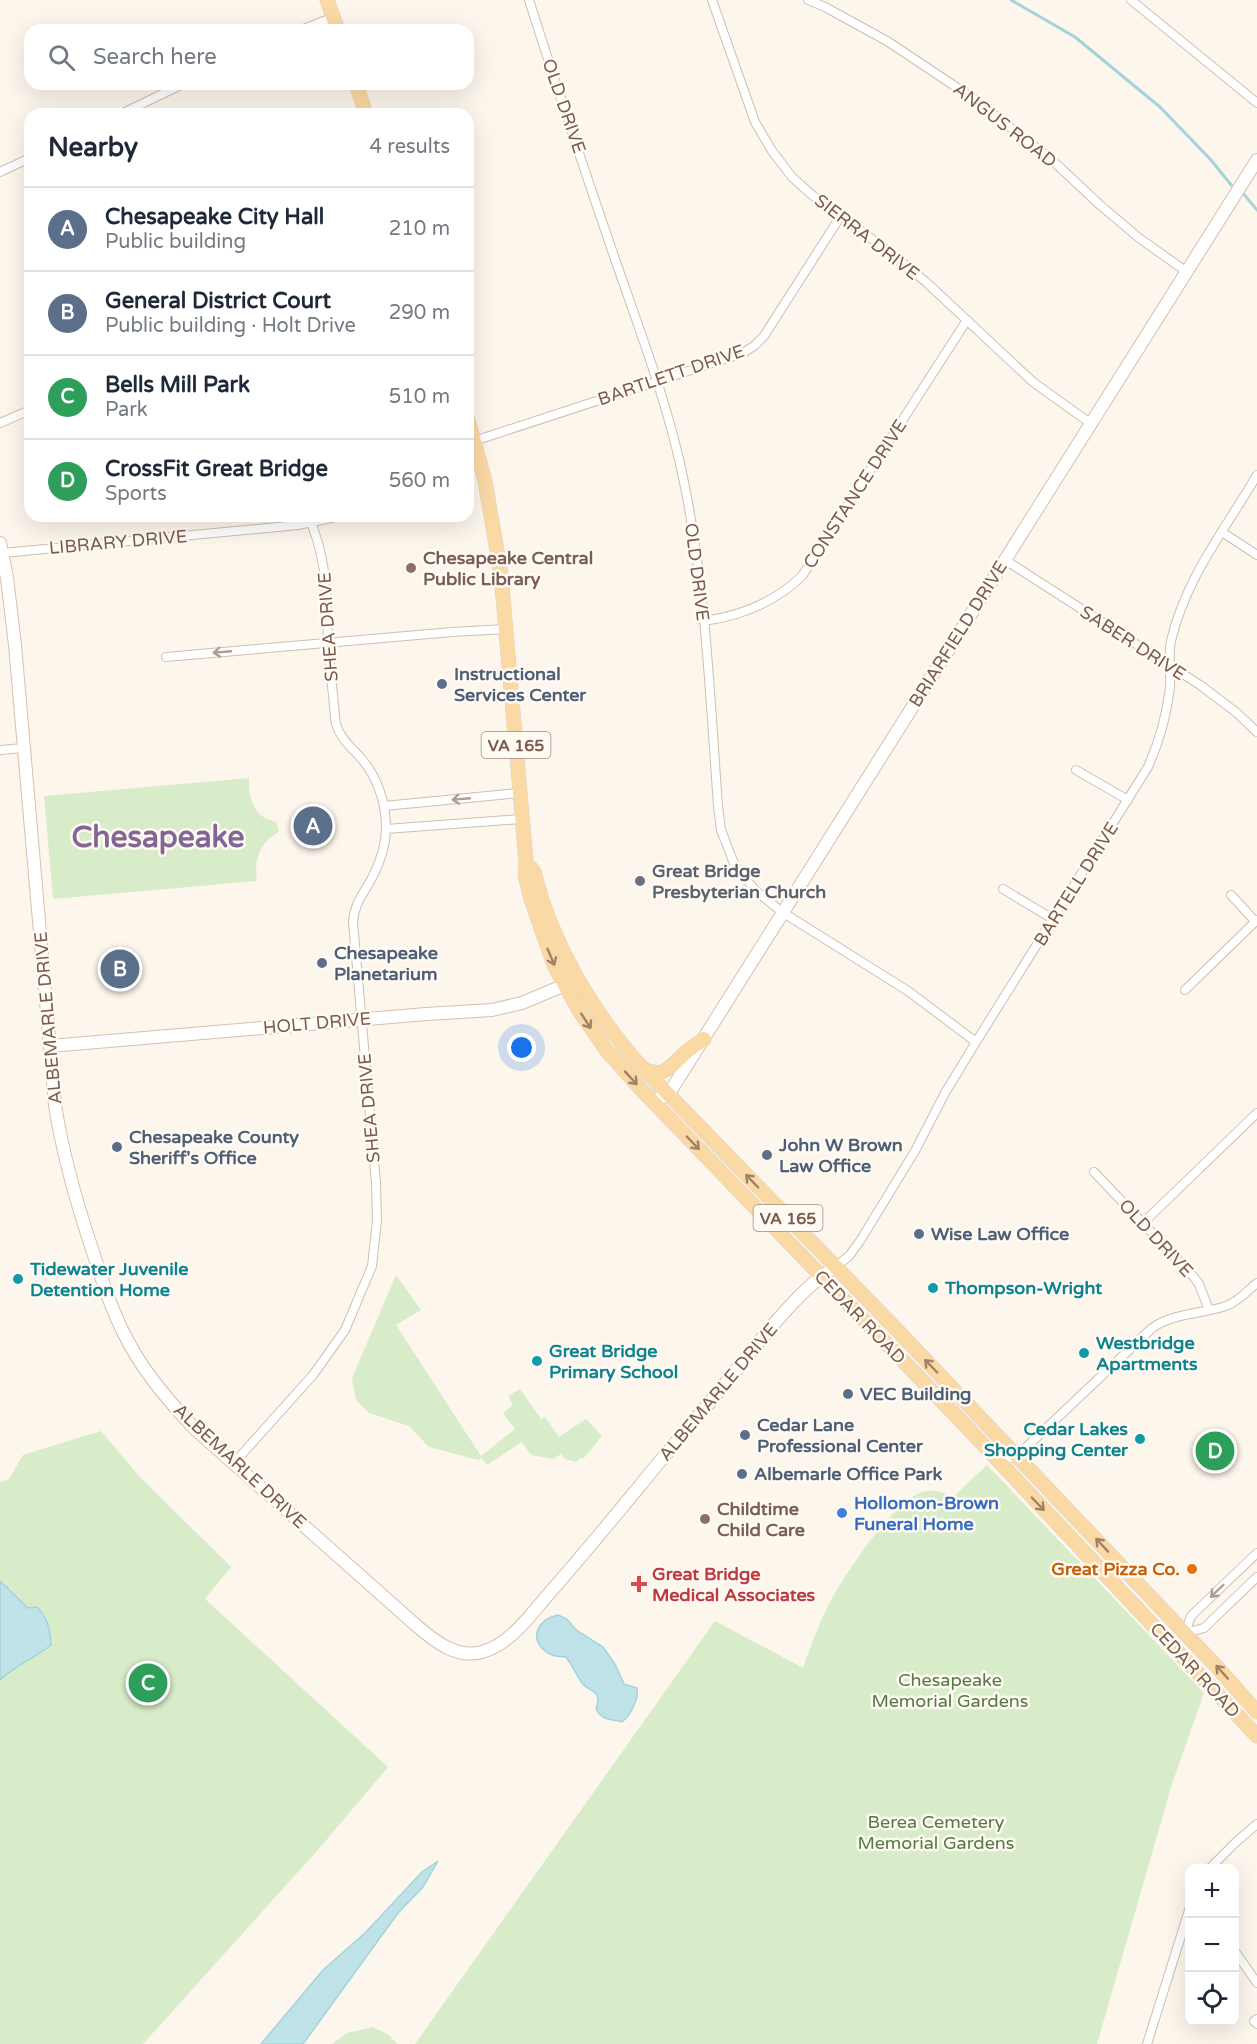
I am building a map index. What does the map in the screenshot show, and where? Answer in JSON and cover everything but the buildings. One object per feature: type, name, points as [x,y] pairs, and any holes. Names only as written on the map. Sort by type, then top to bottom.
[{"type":"main road","points":[[327,0],[336,23]]},
{"type":"main road","points":[[358,90],[364,108]]},
{"type":"main road","name":"CEDAR ROAD","points":[[474,453],[492,516],[507,629],[526,861],[525,875],[538,923],[554,965],[580,1012],[607,1051],[652,1101],[1257,1736]]},
{"type":"main road","name":"CEDAR ROAD","points":[[526,861],[534,872],[553,932],[579,979],[619,1042],[1017,1456],[1257,1712]]},
{"type":"main road","points":[[643,1069],[652,1073],[664,1071],[704,1039]]},
{"type":"main road","points":[[1074,1542],[1107,1566],[1168,1629],[1177,1635],[1185,1633],[1197,1671]]},
{"type":"street","name":"OLD DRIVE","points":[[529,0],[657,381],[684,481],[704,621],[721,830],[735,866],[756,891],[782,912],[908,991],[976,1042]]},
{"type":"street","name":"SIERRA DRIVE","points":[[714,0],[750,111],[760,132],[792,177],[840,217],[884,248],[967,320],[1033,382],[1090,423]]},
{"type":"street","name":"ANGUS ROAD","points":[[808,0],[886,41],[974,99],[1053,161],[1100,206],[1139,238],[1187,272]]},
{"type":"street","points":[[1131,0],[1257,104]]},
{"type":"street","points":[[133,108],[171,90]]},
{"type":"street","name":"BRIARFIELD DRIVE","points":[[668,1095],[1257,160]]},
{"type":"street","points":[[0,172],[24,161]]},
{"type":"street","name":"BARTLETT DRIVE","points":[[474,441],[742,353],[754,346],[764,336],[840,217]]},
{"type":"street","name":"CONSTANCE DRIVE","points":[[704,621],[722,619],[752,609],[780,594],[802,576],[967,320]]},
{"type":"street","points":[[0,423],[24,413]]},
{"type":"street","name":"BARTELL DRIVE","points":[[835,1267],[849,1256],[860,1241],[915,1151],[945,1093],[1148,767],[1161,730],[1170,685],[1171,644],[1182,606],[1198,569],[1257,475]]},
{"type":"street","name":"LIBRARY DRIVE","points":[[1,548],[298,525],[304,522]]},
{"type":"street","name":"SHEA DRIVE","points":[[234,1463],[313,1375],[345,1330],[372,1266],[377,1220],[376,1183],[353,913],[381,857],[386,829],[384,806],[380,790],[371,772],[346,743],[338,729],[328,643],[325,570],[310,522]]},
{"type":"street","points":[[1222,532],[1257,555]]},
{"type":"street","name":"ALBEMARLE DRIVE","points":[[1,548],[15,645],[56,1105],[63,1151],[75,1197],[115,1315],[133,1351],[161,1391],[196,1430],[434,1641],[459,1652],[481,1653],[502,1642],[521,1625],[587,1551],[750,1353],[820,1276],[835,1267]]},
{"type":"street","name":"SABER DRIVE","points":[[1005,560],[1219,698],[1257,732]]},
{"type":"street","points":[[169,657],[507,629]]},
{"type":"street","points":[[0,750],[23,748]]},
{"type":"street","points":[[1076,770],[1128,800]]},
{"type":"street","points":[[384,806],[519,793]]},
{"type":"street","points":[[386,829],[521,819]]},
{"type":"street","points":[[1003,889],[1053,919]]},
{"type":"street","points":[[1185,990],[1256,921],[1230,895]]},
{"type":"street","name":"HOLT DRIVE","points":[[50,1046],[492,1010],[522,1003],[579,979]]},
{"type":"street","points":[[652,1101],[668,1095]]},
{"type":"street","points":[[1143,1223],[1257,1113]]},
{"type":"street","name":"OLD DRIVE","points":[[1094,1172],[1193,1276],[1199,1284],[1209,1310]]},
{"type":"street","points":[[998,1462],[1017,1456],[1152,1328],[1167,1320],[1233,1303],[1257,1283]]},
{"type":"street","points":[[1185,1633],[1191,1616],[1257,1553]]},
{"type":"street","points":[[1185,1633],[1204,1628],[1257,1577]]},
{"type":"street","points":[[1215,1864],[1234,1843],[1257,1824]]},
{"type":"street","points":[[1147,2044],[1185,1928]]},
{"type":"street","points":[[1239,1957],[1257,1983]]},
{"type":"street","points":[[1257,2019],[1254,2021],[1257,2024]]},
{"type":"green space","points":[[249,778],[250,793],[255,808],[263,817],[276,822],[279,831],[266,841],[258,856],[257,881],[53,899],[44,796]]},
{"type":"green space","points":[[396,1275],[421,1310],[396,1325],[481,1456],[515,1429],[503,1413],[513,1405],[508,1396],[520,1389],[541,1419],[545,1417],[559,1437],[586,1419],[602,1436],[584,1458],[576,1462],[565,1459],[561,1454],[553,1459],[531,1455],[522,1442],[487,1465],[482,1458],[478,1460],[429,1447],[409,1426],[369,1413],[356,1400],[352,1378]]},
{"type":"green space","points":[[101,1431],[140,1477],[231,1567],[205,1599],[388,1767],[323,1844],[143,2044],[0,2044],[0,1482],[9,1479],[23,1455]]},
{"type":"green space","name":"Berea Cemetery Memorial Gardens","points":[[987,1465],[1204,1693],[1172,1784],[1097,2044],[415,2044],[715,1621],[803,1668],[820,1623],[834,1595],[856,1560],[884,1523],[913,1496],[926,1491],[940,1492],[953,1497]]},
{"type":"green space","points":[[373,2027],[389,2035],[397,2044],[332,2044],[347,2033]]},
{"type":"water","points":[[0,1581],[28,1608],[37,1607],[41,1611],[48,1624],[51,1645],[0,1680]]},
{"type":"water","points":[[558,1615],[567,1619],[576,1630],[603,1647],[615,1664],[624,1684],[637,1688],[634,1706],[622,1722],[601,1716],[596,1709],[598,1697],[582,1683],[566,1657],[552,1655],[539,1645],[537,1633],[539,1627]]},
{"type":"water","points":[[438,1861],[423,1887],[398,1913],[303,2044],[261,2044],[323,1970],[365,1933],[422,1872]]},
{"type":"waterway","points":[[1011,0],[1075,37],[1160,107],[1211,160],[1232,186]]},
{"type":"waterway","points":[[1242,192],[1257,210]]},
{"type":"place","name":"Chesapeake Central Public Library","points":[[411,568]]},
{"type":"place","name":"Instructional Services Center","points":[[442,684]]},
{"type":"place","name":"Chesapeake City Hall","points":[[313,826]]},
{"type":"place","name":"Great Bridge Presbyterian Church","points":[[640,881]]},
{"type":"place","name":"Chesapeake Planetarium","points":[[322,963]]},
{"type":"place","name":"General District Court","points":[[120,969]]},
{"type":"place","name":"Chesapeake County Sheriff's Office","points":[[117,1147]]},
{"type":"place","name":"John W Brown Law Office","points":[[767,1155]]},
{"type":"place","name":"Wise Law Office","points":[[919,1234]]},
{"type":"place","name":"Tidewater Juvenile Detention Home","points":[[18,1279]]},
{"type":"place","name":"Thompson-Wright","points":[[933,1288]]},
{"type":"place","name":"Westbridge Apartments","points":[[1084,1353]]},
{"type":"place","name":"Great Bridge Primary School","points":[[537,1361]]},
{"type":"place","name":"VEC Building","points":[[848,1394]]},
{"type":"place","name":"Cedar Lane Professional Center","points":[[745,1435]]},
{"type":"place","name":"Cedar Lakes Shopping Center","points":[[1140,1439]]},
{"type":"place","name":"CrossFit Great Bridge","points":[[1215,1451]]},
{"type":"place","name":"Albemarle Office Park","points":[[742,1474]]},
{"type":"place","name":"Hollomon-Brown Funeral Home","points":[[842,1513]]},
{"type":"place","name":"Childtime Child Care","points":[[705,1519]]},
{"type":"place","name":"Great Pizza Co.","points":[[1192,1569]]},
{"type":"place","name":"Great Bridge Medical Associates","points":[[639,1584]]},
{"type":"place","name":"Bells Mill Park","points":[[148,1683]]},
{"type":"district","name":"Chesapeake","points":[[158,837]]},
{"type":"park label","name":"Chesapeake Memorial Gardens","points":[[950,1690]]}]
